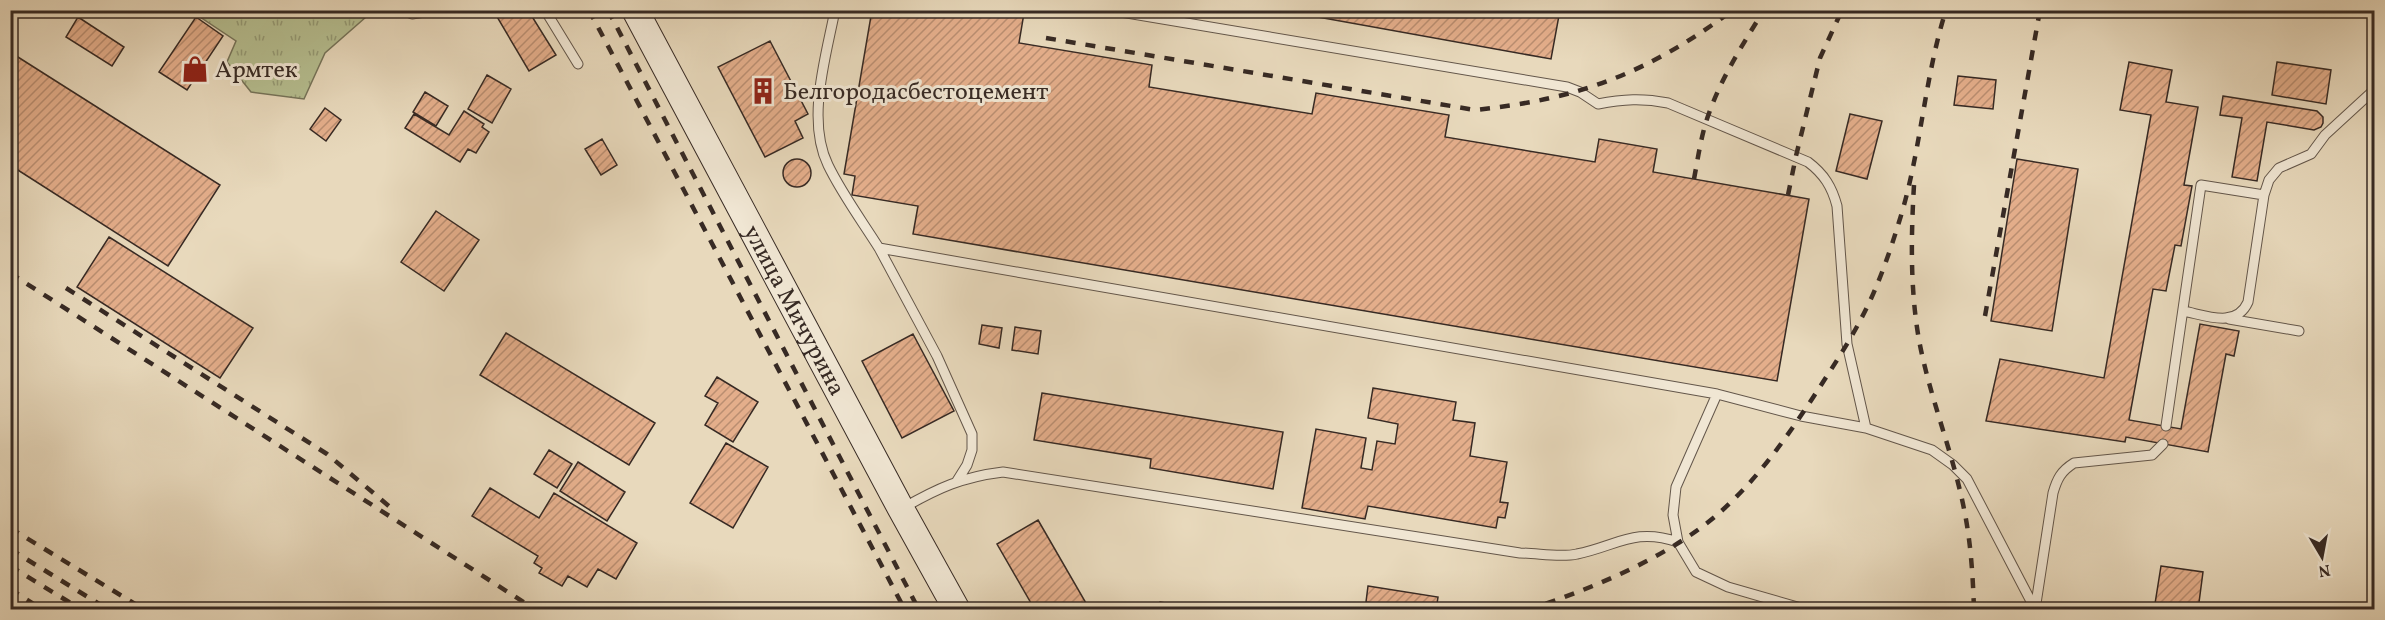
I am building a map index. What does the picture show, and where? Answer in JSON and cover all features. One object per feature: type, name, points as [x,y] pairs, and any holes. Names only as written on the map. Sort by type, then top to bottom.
[{"type":"street","name":"улица Мичурина","points":[[635,10],[901,509],[957,609]]},
{"type":"lane","points":[[403,10],[412,14],[437,10]]},
{"type":"lane","points":[[545,10],[578,64]]},
{"type":"lane","points":[[835,10],[817,106],[827,164],[879,248],[937,356],[972,434],[972,450],[967,465],[957,481]]},
{"type":"lane","points":[[1109,10],[1568,87],[1581,92],[1598,104],[1624,99],[1648,99],[1668,103],[1808,162],[1820,171],[1832,189],[1837,206],[1847,344],[1866,428]]},
{"type":"lane","points":[[2227,319],[2244,311],[2248,303],[2264,195],[2269,180],[2279,168],[2311,154],[2325,135],[2374,92]]},
{"type":"lane","points":[[2166,426],[2201,185],[2264,195]]},
{"type":"lane","points":[[879,248],[1717,394],[1801,416],[1866,428],[1932,450],[1967,479],[2035,609]]},
{"type":"lane","points":[[2182,312],[2300,331]]},
{"type":"lane","points":[[1717,394],[1676,487],[1673,515],[1678,542],[1696,572],[1728,587],[1808,609]]},
{"type":"lane","points":[[2035,609],[2057,478],[2064,469],[2074,463],[2152,455],[2163,444]]},
{"type":"lane","points":[[901,509],[957,481],[975,475],[1024,474],[1520,553],[1575,555],[1635,536],[1659,536],[1678,542]]},
{"type":"green space","points":[[191,11],[365,11],[366,17],[325,53],[304,99],[251,92],[227,62],[236,41]]},
{"type":"building","points":[[493,10],[528,10],[556,55],[529,71]]},
{"type":"building","points":[[872,10],[1011,10],[1024,13],[1019,43],[1152,65],[1149,87],[1312,114],[1316,93],[1449,115],[1445,137],[1595,162],[1599,139],[1657,149],[1653,172],[1809,199],[1777,381],[913,234],[918,206],[852,195],[855,176],[844,174]]},
{"type":"building","points":[[1279,10],[1560,10],[1551,59]]},
{"type":"building","points":[[78,17],[124,47],[112,66],[66,37]]},
{"type":"building","points":[[196,17],[223,36],[187,90],[159,72]]},
{"type":"building","name":"Белгородасбестоцемент","points":[[770,41],[808,114],[795,121],[803,138],[765,157],[718,67]]},
{"type":"building","points":[[10,52],[220,185],[168,266],[10,165]]},
{"type":"building","points":[[2129,62],[2172,70],[2166,102],[2198,107],[2184,185],[2192,186],[2181,246],[2175,245],[2166,291],[2153,289],[2129,420],[2181,429],[2200,324],[2239,331],[2234,356],[2226,354],[2208,452],[2126,437],[2125,442],[1986,421],[2000,359],[2104,378],[2151,115],[2120,110]]},
{"type":"building","points":[[2277,62],[2331,70],[2326,104],[2272,95]]},
{"type":"building","points":[[487,75],[511,89],[492,123],[468,109]]},
{"type":"building","points":[[1958,76],[1996,80],[1993,109],[1954,105]]},
{"type":"building","points":[[425,92],[448,106],[436,126],[413,112]]},
{"type":"building","points":[[2223,96],[2317,111],[2323,117],[2323,123],[2321,127],[2314,130],[2267,122],[2257,181],[2232,177],[2242,118],[2220,115]]},
{"type":"building","points":[[325,108],[341,120],[326,141],[310,129]]},
{"type":"building","points":[[464,111],[484,124],[482,127],[489,132],[476,153],[468,149],[460,162],[405,128],[414,114],[449,135]]},
{"type":"building","points":[[1850,114],[1882,121],[1867,179],[1836,171]]},
{"type":"building","points":[[602,139],[617,165],[601,175],[585,149]]},
{"type":"building","points":[[797,159],[807,163],[811,173],[807,183],[797,187],[787,183],[783,173],[787,163]]},
{"type":"building","points":[[2017,159],[2078,169],[2052,331],[1991,321]]},
{"type":"building","points":[[436,211],[479,240],[444,291],[401,262]]},
{"type":"building","points":[[109,237],[253,328],[220,378],[77,287]]},
{"type":"building","points":[[982,325],[1002,328],[999,348],[979,344]]},
{"type":"building","points":[[1015,327],[1041,331],[1038,354],[1012,350]]},
{"type":"building","points":[[506,333],[655,423],[629,465],[480,375]]},
{"type":"building","points":[[913,334],[954,411],[902,438],[862,361]]},
{"type":"building","points":[[717,377],[758,402],[733,442],[705,425],[718,403],[705,396]]},
{"type":"building","points":[[1373,388],[1456,402],[1453,420],[1475,423],[1470,456],[1507,462],[1500,502],[1508,503],[1505,518],[1498,517],[1496,528],[1368,506],[1365,519],[1302,508],[1316,429],[1366,438],[1361,468],[1372,470],[1377,441],[1395,444],[1398,424],[1368,418]]},
{"type":"building","points":[[1042,393],[1283,432],[1273,489],[1150,468],[1151,459],[1034,440]]},
{"type":"building","points":[[726,443],[768,467],[733,528],[690,503]]},
{"type":"building","points":[[549,450],[572,464],[557,488],[534,474]]},
{"type":"building","points":[[578,462],[625,492],[607,521],[560,491]]},
{"type":"building","points":[[490,488],[539,518],[554,493],[637,543],[616,579],[598,569],[587,587],[568,576],[562,586],[539,573],[542,568],[534,563],[538,556],[472,516]]},
{"type":"building","points":[[1038,520],[1090,610],[1035,610],[997,544]]},
{"type":"building","points":[[2161,566],[2203,572],[2198,610],[2154,610]]},
{"type":"building","points":[[1368,586],[1438,597],[1436,610],[1413,610],[1366,602]]},
{"type":"building","points":[[1160,602],[1204,610],[1158,610]]},
{"type":"railway","points":[[589,10],[905,610]]},
{"type":"railway","points":[[608,10],[919,610]]},
{"type":"railway","points":[[1046,38],[1475,110],[1548,99],[1612,80],[1672,51],[1733,10]]},
{"type":"railway","points":[[1694,179],[1703,131],[1713,102],[1733,62],[1764,10]]},
{"type":"railway","points":[[1788,195],[1820,58],[1842,10]]},
{"type":"railway","points":[[1527,610],[1626,571],[1651,559],[1697,531],[1745,488],[1792,428],[1856,329],[1887,259],[1913,169],[1932,63],[1946,10]]},
{"type":"railway","points":[[1985,316],[2040,10]]},
{"type":"railway","points":[[1914,185],[1912,263],[1916,321],[1924,362],[1955,470],[1965,514],[1974,610]]},
{"type":"railway","points":[[10,273],[536,610]]},
{"type":"railway","points":[[66,288],[327,454],[396,512]]},
{"type":"railway","points":[[10,528],[145,610]]},
{"type":"railway","points":[[10,549],[109,610]]},
{"type":"railway","points":[[10,566],[82,610]]},
{"type":"railway","points":[[10,589],[43,610]]},
{"type":"place","name":"Армтек","points":[[195,69]]},
{"type":"place","name":"Белгородасбестоцемент","points":[[763,91]]}]
